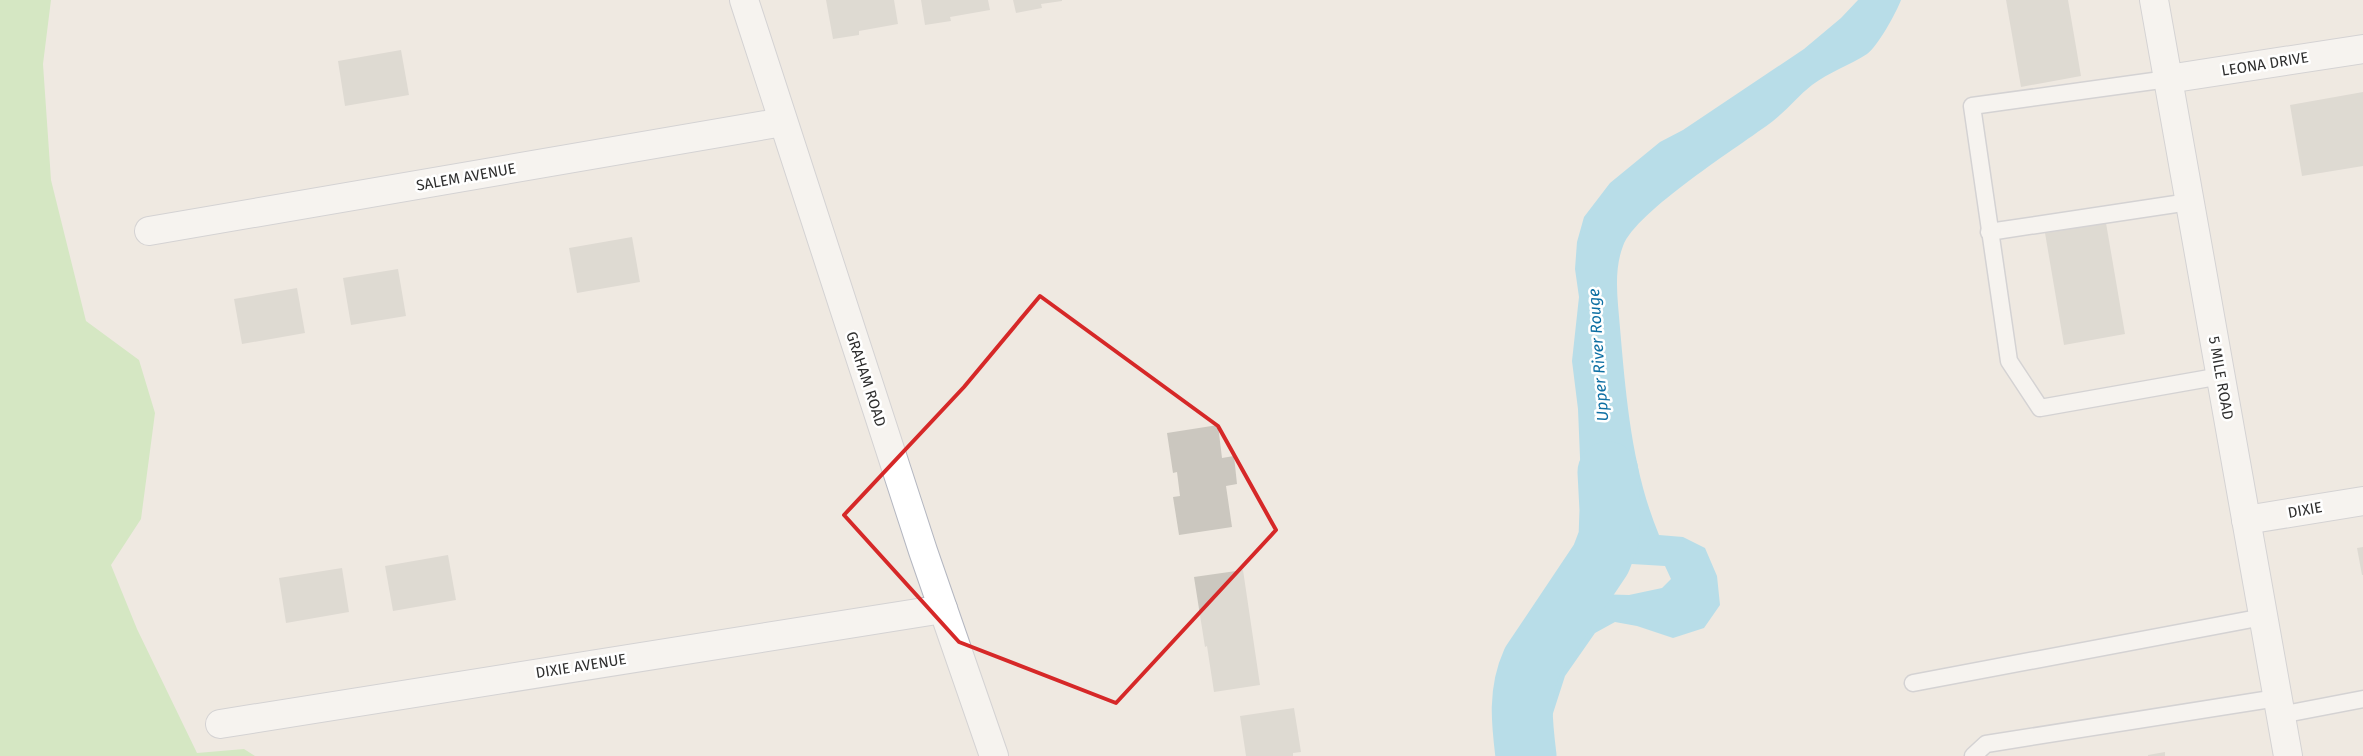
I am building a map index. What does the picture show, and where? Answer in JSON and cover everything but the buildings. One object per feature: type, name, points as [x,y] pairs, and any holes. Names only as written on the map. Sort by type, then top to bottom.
[{"type":"street","name":"GRAHAM ROAD","points":[[744,0],[943,609],[994,756]]},
{"type":"street","name":"5 MILE ROAD","points":[[2154,0],[2288,756]]},
{"type":"street","name":"LEONA DRIVE","points":[[2168,79],[2363,49]]},
{"type":"street","name":"SALEM AVENUE","points":[[149,231],[783,122]]},
{"type":"street","name":"DIXIE","points":[[2246,520],[2363,500]]},
{"type":"street","name":"DIXIE AVENUE","points":[[220,724],[943,609]]},
{"type":"lane","points":[[2168,79],[1972,106],[2008,361],[2040,408],[2221,376]]},
{"type":"lane","points":[[1989,232],[2190,202]]},
{"type":"lane","points":[[1913,684],[2263,617]]},
{"type":"lane","points":[[1973,756],[1986,744],[2279,706],[2363,699]]},
{"type":"highlighted area","points":[[1040,296],[1218,426],[1276,530],[1116,703],[959,642],[844,515],[964,387]]},
{"type":"green space","points":[[0,0],[51,0],[43,64],[51,180],[86,321],[139,360],[155,413],[141,519],[111,565],[137,629],[197,753],[244,749],[255,756],[0,756]]},
{"type":"water","points":[[1858,0],[1901,0],[1886,29],[1871,50],[1812,85],[1773,121],[1714,162],[1667,198],[1647,215],[1632,232],[1623,246],[1620,256],[1617,287],[1625,381],[1636,459],[1642,485],[1659,535],[1683,537],[1705,548],[1717,576],[1720,605],[1704,628],[1673,638],[1637,626],[1615,622],[1595,633],[1565,676],[1546,735],[1543,756],[1502,756],[1501,748],[1508,689],[1526,636],[1546,615],[1561,603],[1595,594],[1629,595],[1662,588],[1671,579],[1665,566],[1615,563],[1594,551],[1586,534],[1582,506],[1578,409],[1572,361],[1579,297],[1575,269],[1577,242],[1584,217],[1610,183],[1660,142],[1683,130],[1804,49],[1841,18]]},
{"type":"waterway","name":"Upper River Rouge","points":[[1526,756],[1522,708],[1528,674],[1532,662],[1601,559],[1609,538],[1608,472]]}]
